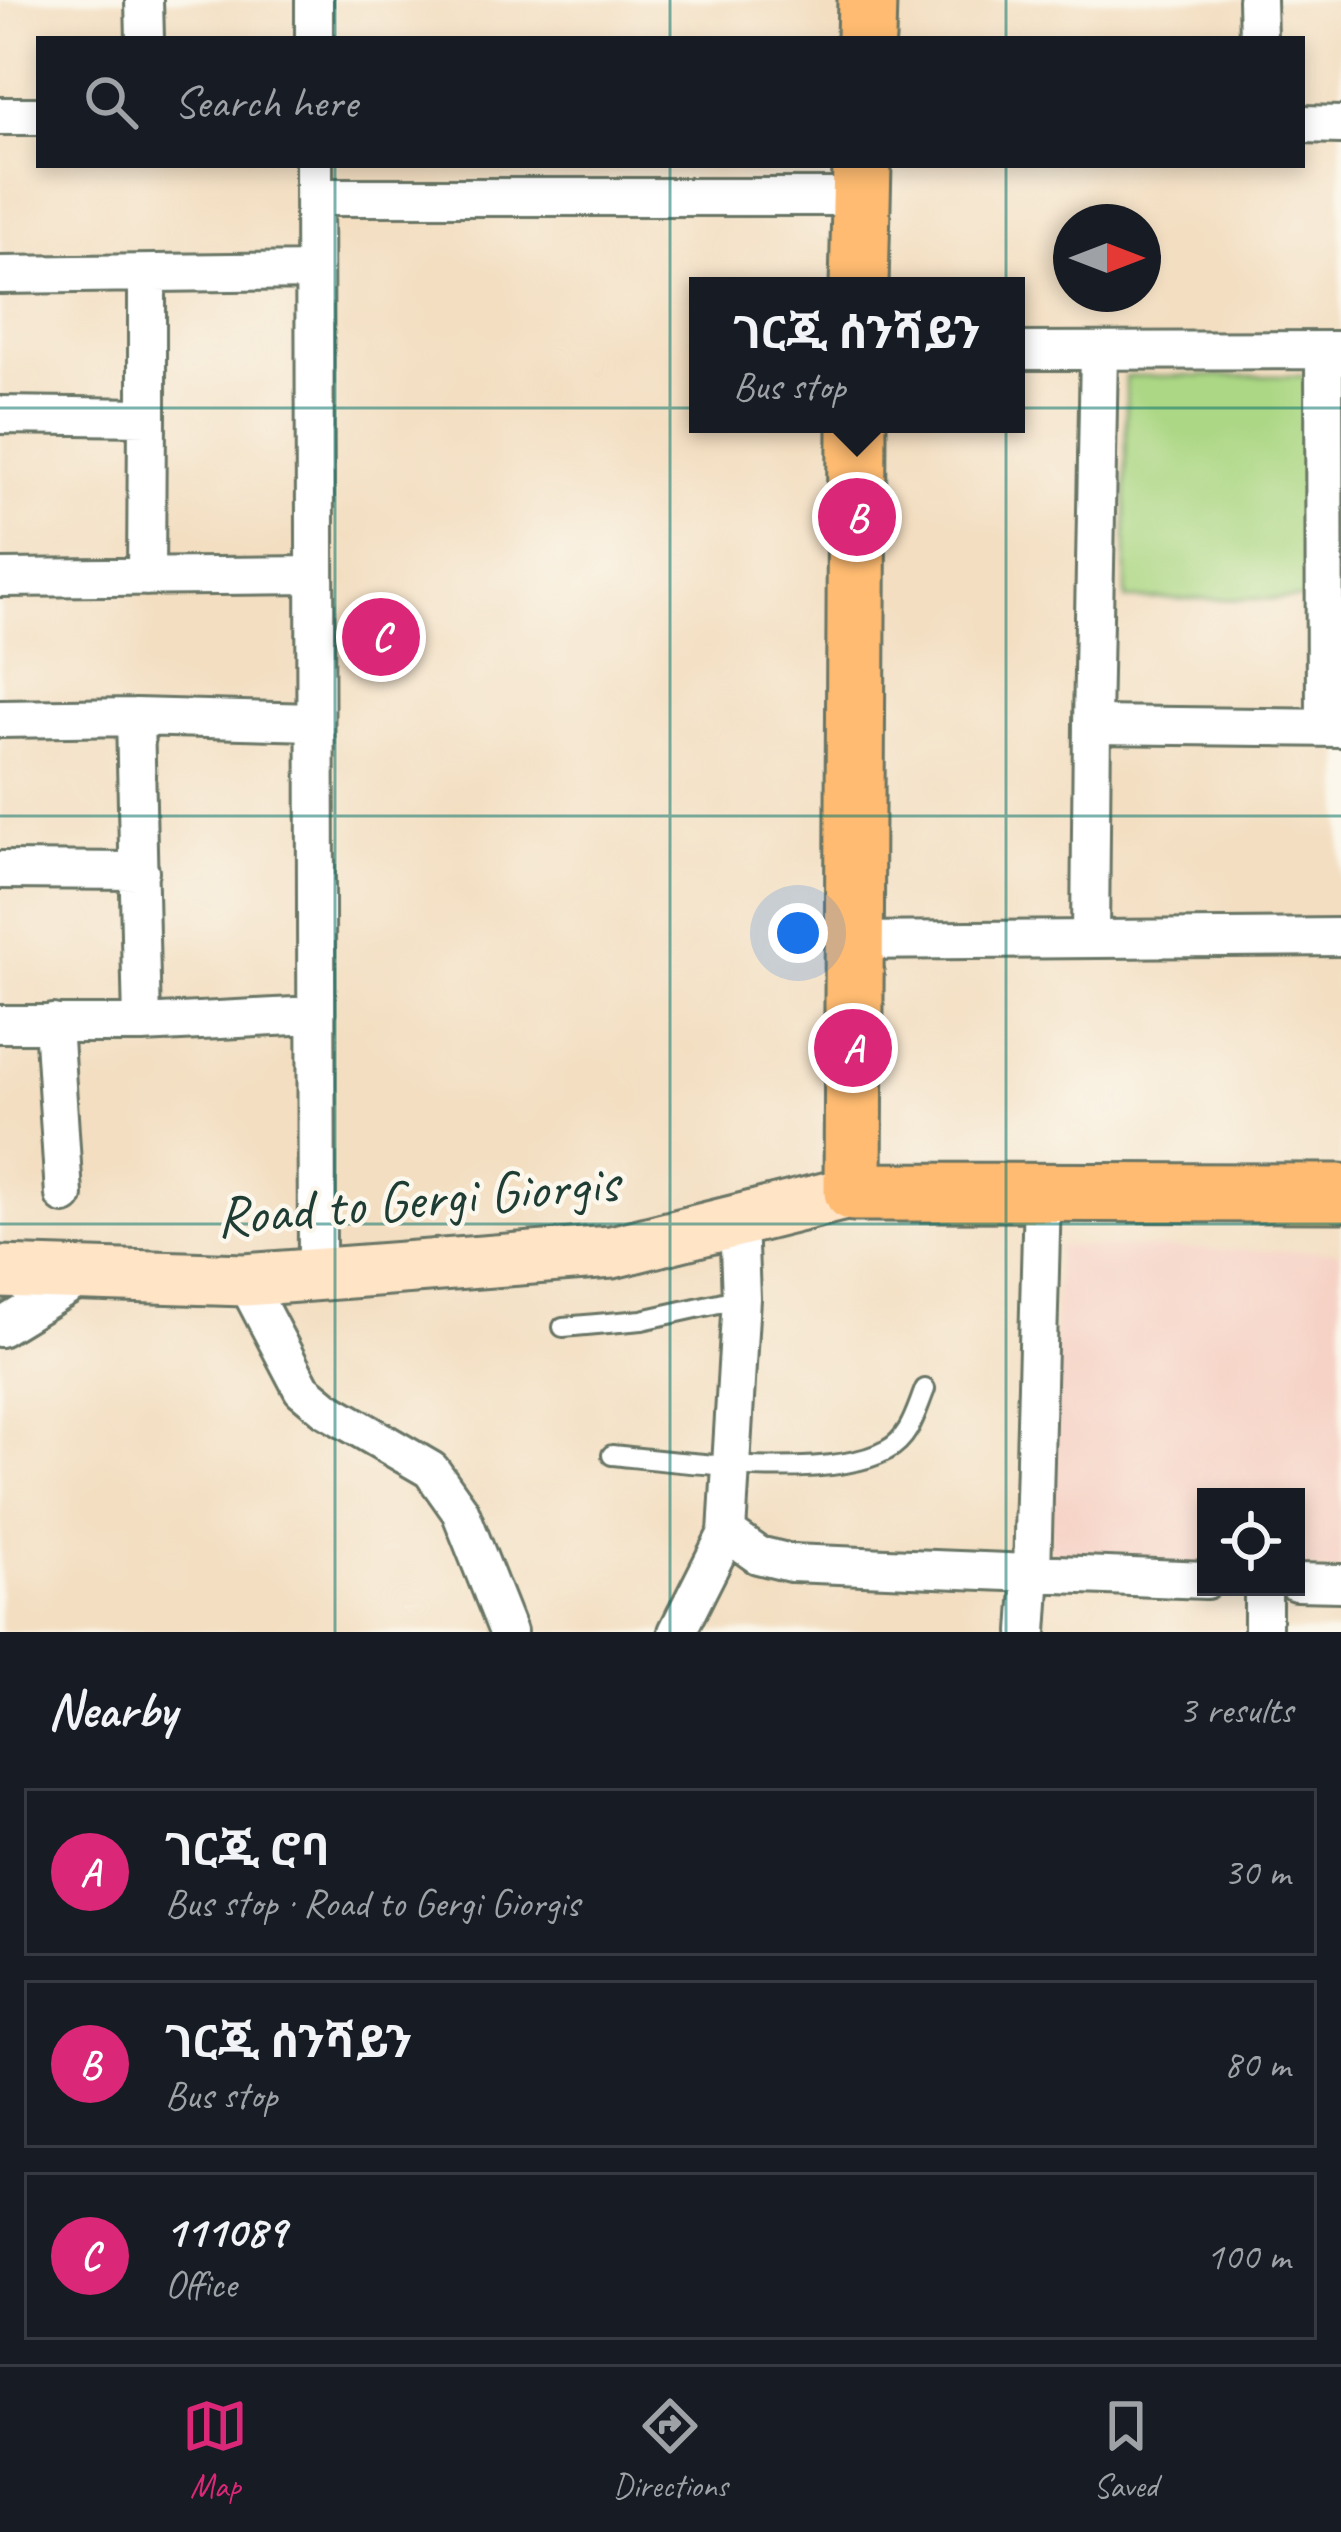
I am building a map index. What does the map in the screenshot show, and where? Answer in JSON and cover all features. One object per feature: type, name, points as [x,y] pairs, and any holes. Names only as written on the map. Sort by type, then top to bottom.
[{"type":"main road","points":[[866,36],[867,0]]},
{"type":"main road","points":[[859,277],[862,181]]},
{"type":"main road","points":[[857,433],[853,1192],[1341,1193]]},
{"type":"main road","name":"Road to Gergi Giorgis","points":[[0,1272],[244,1280],[612,1252],[853,1192]]},
{"type":"street","points":[[144,0],[146,36]]},
{"type":"street","points":[[314,0],[314,36]]},
{"type":"street","points":[[1257,0],[1258,36]]},
{"type":"street","points":[[0,116],[36,116]]},
{"type":"street","points":[[1305,124],[1341,125]]},
{"type":"street","points":[[317,1275],[314,181],[862,181]]},
{"type":"street","points":[[0,275],[314,271]]},
{"type":"street","points":[[146,577],[147,276]]},
{"type":"street","points":[[1025,351],[1333,351],[1333,728],[1092,725]]},
{"type":"street","points":[[1090,937],[1100,352]]},
{"type":"street","points":[[0,415],[147,417]]},
{"type":"street","points":[[0,578],[314,574]]},
{"type":"street","points":[[135,717],[142,1024]]},
{"type":"street","points":[[0,719],[314,722]]},
{"type":"street","points":[[0,870],[140,871]]},
{"type":"street","points":[[851,941],[1341,937]]},
{"type":"street","points":[[0,1024],[142,1024],[314,1015]]},
{"type":"street","points":[[53,1023],[64,1195]]},
{"type":"street","points":[[1028,1632],[1042,1195]]},
{"type":"street","points":[[677,1632],[727,1533],[741,1298],[738,1222]]},
{"type":"street","points":[[0,1328],[82,1278]]},
{"type":"street","points":[[244,1280],[302,1389],[326,1409],[431,1470],[460,1511],[508,1632]]},
{"type":"street","points":[[727,1533],[758,1555],[791,1563],[1197,1580]]},
{"type":"street","points":[[1305,1582],[1341,1582]]},
{"type":"street","points":[[1263,1596],[1264,1632]]},
{"type":"lane","points":[[563,1327],[641,1320],[741,1298]]},
{"type":"lane","points":[[612,1455],[733,1467],[861,1461],[891,1449],[910,1428],[925,1389]]},
{"type":"shaded area","points":[[1057,1246],[1341,1252],[1341,1571],[1305,1570],[1305,1488],[1197,1488],[1197,1568],[1050,1565]]},
{"type":"green space","points":[[1126,376],[1310,376],[1310,599],[1126,599]]},
{"type":"place","name":"ገርጂ ሰንሻይን","points":[[857,517]]},
{"type":"place","name":"111089","points":[[381,637]]},
{"type":"place","name":"ገርጂ ሮባ","points":[[853,1048]]}]
